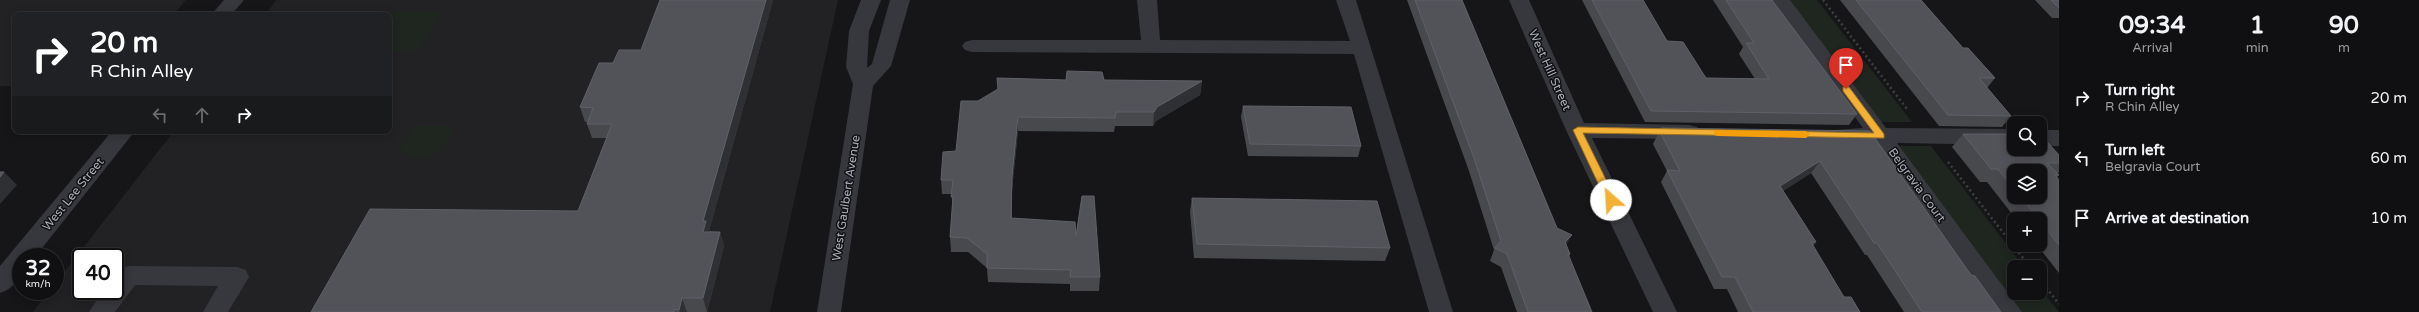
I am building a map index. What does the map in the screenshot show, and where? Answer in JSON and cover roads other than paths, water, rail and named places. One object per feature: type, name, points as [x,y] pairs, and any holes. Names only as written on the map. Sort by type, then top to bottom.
[{"type":"street","points":[[224,12],[234,0]]},
{"type":"street","name":"West Gaulbert Avenue","points":[[829,312],[863,84],[856,67],[859,31],[871,0]]},
{"type":"street","points":[[863,84],[881,66],[900,0]]},
{"type":"street","points":[[1147,0],[1151,46]]},
{"type":"street","points":[[1346,0],[1362,48],[1441,312]]},
{"type":"street","name":"West Hill Street","points":[[1518,0],[1665,312]]},
{"type":"street","name":"Belgravia Court","points":[[1780,0],[2010,312]]},
{"type":"street","points":[[972,46],[1362,48]]},
{"type":"street","points":[[1578,130],[1709,132]]},
{"type":"street","name":"West Lee Street","points":[[28,248],[122,134]]},
{"type":"street","points":[[1826,135],[2007,137]]},
{"type":"street","points":[[2047,138],[2059,138]]},
{"type":"street","name":"West Lee Street","points":[[0,283],[12,268]]},
{"type":"street","points":[[101,312],[128,275],[237,277],[215,312]]}]
